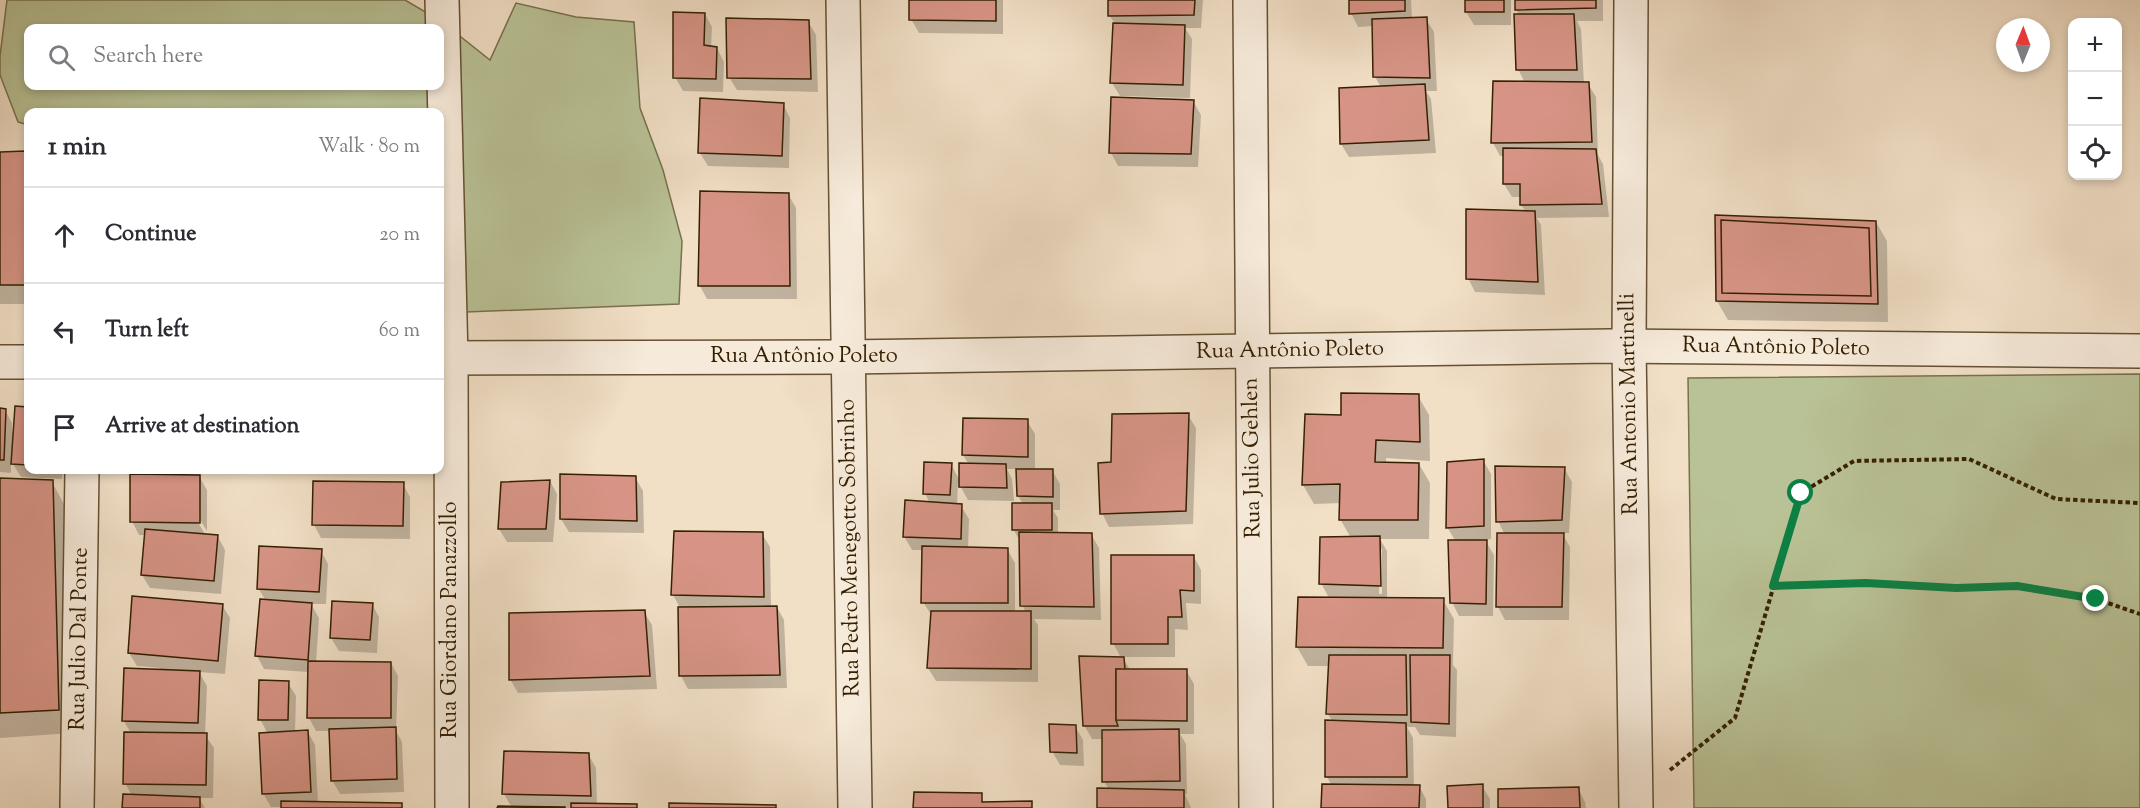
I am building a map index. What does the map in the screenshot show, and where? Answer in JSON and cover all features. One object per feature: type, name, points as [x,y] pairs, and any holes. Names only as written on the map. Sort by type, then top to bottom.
[{"type":"street","name":"Rua Giordano Panazzollo","points":[[442,0],[442,24]]},
{"type":"street","name":"Rua Pedro Menegotto Sobrinho","points":[[843,0],[855,808]]},
{"type":"street","name":"Rua Julio Gehlen","points":[[1250,0],[1256,808]]},
{"type":"street","name":"Rua Antonio Martinelli","points":[[1631,0],[1629,346],[1636,802]]},
{"type":"street","name":"Rua Giordano Panazzollo","points":[[443,90],[443,108]]},
{"type":"street","name":"Rua Giordano Panazzollo","points":[[444,239],[452,808]]},
{"type":"street","name":"Rua Antônio Poleto","points":[[445,358],[847,357],[1629,346],[2140,351]]},
{"type":"street","points":[[0,362],[24,362]]},
{"type":"street","name":"Rua Julio Dal Ponte","points":[[77,808],[82,474]]},
{"type":"path","points":[[1636,802],[1735,718],[1801,493],[1854,460],[1969,459],[2056,499],[2140,502]]},
{"type":"path","points":[[1773,586],[1866,583],[1956,588],[2017,586],[2096,599],[2140,614]]},
{"type":"green space","points":[[7,0],[405,0],[441,21],[490,60],[516,3],[576,17],[634,22],[640,108],[663,170],[682,241],[679,304],[444,313],[444,108],[24,108],[24,124],[18,122],[0,75]]},
{"type":"green space","points":[[2140,374],[2140,808],[1694,808],[1688,378]]},
{"type":"building","points":[[909,0],[996,0],[996,21],[909,20]]},
{"type":"building","points":[[1108,0],[1195,0],[1194,15],[1108,16]]},
{"type":"building","points":[[1349,0],[1405,0],[1405,11],[1349,14]]},
{"type":"building","points":[[1465,0],[1504,0],[1504,12],[1465,12]]},
{"type":"building","points":[[1515,0],[1596,0],[1596,8],[1515,10]]},
{"type":"building","points":[[673,12],[705,13],[704,45],[717,47],[716,79],[673,78]]},
{"type":"building","points":[[1514,14],[1574,14],[1577,70],[1516,70]]},
{"type":"building","points":[[1427,17],[1430,78],[1373,77],[1372,19]]},
{"type":"building","points":[[726,18],[809,20],[811,79],[727,78]]},
{"type":"building","points":[[1113,23],[1185,25],[1183,85],[1110,83]]},
{"type":"building","points":[[1493,81],[1589,82],[1592,142],[1491,143]]},
{"type":"building","points":[[1425,84],[1429,140],[1340,144],[1339,88]]},
{"type":"building","points":[[1111,97],[1194,100],[1191,154],[1109,153]]},
{"type":"building","points":[[700,98],[784,103],[782,156],[698,153]]},
{"type":"building","points":[[1503,148],[1596,149],[1602,204],[1520,205],[1520,184],[1503,184]]},
{"type":"building","points":[[24,151],[24,285],[0,285],[0,152]]},
{"type":"building","points":[[700,191],[789,193],[790,286],[698,286]]},
{"type":"building","points":[[1466,209],[1535,211],[1538,282],[1466,279]]},
{"type":"building","points":[[1715,215],[1876,221],[1878,304],[1716,301]]},
{"type":"building","points":[[1721,220],[1869,228],[1871,296],[1722,293]]},
{"type":"building","points":[[1341,393],[1419,394],[1420,442],[1376,440],[1375,462],[1419,463],[1418,520],[1339,520],[1340,484],[1302,485],[1305,414],[1341,415]]},
{"type":"building","points":[[15,406],[24,407],[24,465],[11,464]]},
{"type":"building","points":[[0,408],[6,409],[4,460],[0,460]]},
{"type":"building","points":[[1189,413],[1186,511],[1100,514],[1098,463],[1111,462],[1112,414]]},
{"type":"building","points":[[963,418],[1028,419],[1028,457],[962,455]]},
{"type":"building","points":[[1484,459],[1484,526],[1446,528],[1447,462]]},
{"type":"building","points":[[924,462],[952,463],[950,495],[923,494]]},
{"type":"building","points":[[959,463],[1006,464],[1007,488],[959,487]]},
{"type":"building","points":[[1495,466],[1565,467],[1562,520],[1496,522]]},
{"type":"building","points":[[1016,469],[1053,469],[1053,497],[1017,496]]},
{"type":"building","points":[[130,474],[200,475],[200,523],[130,522]]},
{"type":"building","points":[[560,474],[636,476],[637,521],[560,519]]},
{"type":"building","points":[[0,478],[53,480],[59,710],[0,713]]},
{"type":"building","points":[[550,480],[546,529],[498,529],[501,482]]},
{"type":"building","points":[[313,481],[404,482],[403,526],[312,525]]},
{"type":"building","points":[[905,500],[962,504],[961,539],[903,537]]},
{"type":"building","points":[[1012,503],[1052,503],[1052,530],[1012,530]]},
{"type":"building","points":[[145,529],[218,535],[214,581],[141,575]]},
{"type":"building","points":[[674,531],[763,532],[764,597],[671,595]]},
{"type":"building","points":[[1019,532],[1092,533],[1094,607],[1020,606]]},
{"type":"building","points":[[1497,533],[1564,533],[1562,607],[1496,607]]},
{"type":"building","points":[[1380,536],[1381,586],[1319,584],[1320,537]]},
{"type":"building","points":[[1448,540],[1487,540],[1486,604],[1450,603]]},
{"type":"building","points":[[259,546],[322,549],[319,592],[257,589]]},
{"type":"building","points":[[922,546],[1008,548],[1008,603],[921,603]]},
{"type":"building","points":[[1111,555],[1194,555],[1194,591],[1180,590],[1182,617],[1168,617],[1168,644],[1111,644]]},
{"type":"building","points":[[132,596],[223,604],[218,661],[128,653]]},
{"type":"building","points":[[1298,597],[1444,598],[1443,648],[1296,647]]},
{"type":"building","points":[[260,599],[312,603],[308,660],[255,656]]},
{"type":"building","points":[[332,601],[373,603],[370,640],[330,638]]},
{"type":"building","points":[[777,606],[780,675],[679,676],[678,607]]},
{"type":"building","points":[[645,610],[650,676],[509,680],[509,613]]},
{"type":"building","points":[[931,611],[1031,611],[1031,669],[927,668]]},
{"type":"building","points":[[1329,655],[1406,655],[1407,715],[1326,714]]},
{"type":"building","points":[[1410,655],[1450,655],[1449,724],[1411,722]]},
{"type":"building","points":[[1079,656],[1124,657],[1125,670],[1116,669],[1118,726],[1083,726]]},
{"type":"building","points":[[308,661],[391,662],[391,718],[307,718]]},
{"type":"building","points":[[124,668],[200,671],[198,723],[122,721]]},
{"type":"building","points":[[1116,669],[1187,669],[1187,721],[1116,720]]},
{"type":"building","points":[[259,680],[289,681],[288,720],[258,720]]},
{"type":"building","points":[[1325,720],[1406,723],[1407,777],[1325,777]]},
{"type":"building","points":[[1049,724],[1076,725],[1077,753],[1050,752]]},
{"type":"building","points":[[396,727],[397,779],[331,781],[329,729]]},
{"type":"building","points":[[1179,729],[1180,781],[1102,782],[1102,730]]},
{"type":"building","points":[[308,730],[311,792],[262,794],[259,733]]},
{"type":"building","points":[[124,732],[207,733],[206,785],[123,784]]},
{"type":"building","points":[[504,751],[589,753],[591,796],[502,794]]},
{"type":"building","points":[[1322,784],[1420,785],[1419,808],[1321,808]]},
{"type":"building","points":[[1483,784],[1483,808],[1448,808],[1447,786]]},
{"type":"building","points":[[1579,787],[1580,808],[1498,808],[1498,789]]},
{"type":"building","points":[[1097,788],[1184,790],[1184,808],[1097,808]]},
{"type":"building","points":[[914,792],[982,793],[982,802],[1032,801],[1032,808],[913,808]]},
{"type":"building","points":[[123,794],[200,797],[200,808],[122,808]]},
{"type":"building","points":[[281,801],[402,803],[402,808],[281,808]]},
{"type":"building","points":[[571,803],[637,804],[637,808],[571,808]]},
{"type":"building","points":[[669,803],[776,805],[776,808],[669,808]]},
{"type":"building","points":[[498,806],[565,807],[565,808],[497,808]]},
{"type":"route","points":[[1801,493],[1773,586],[1866,583],[1956,588],[2017,586],[2096,599]]}]
